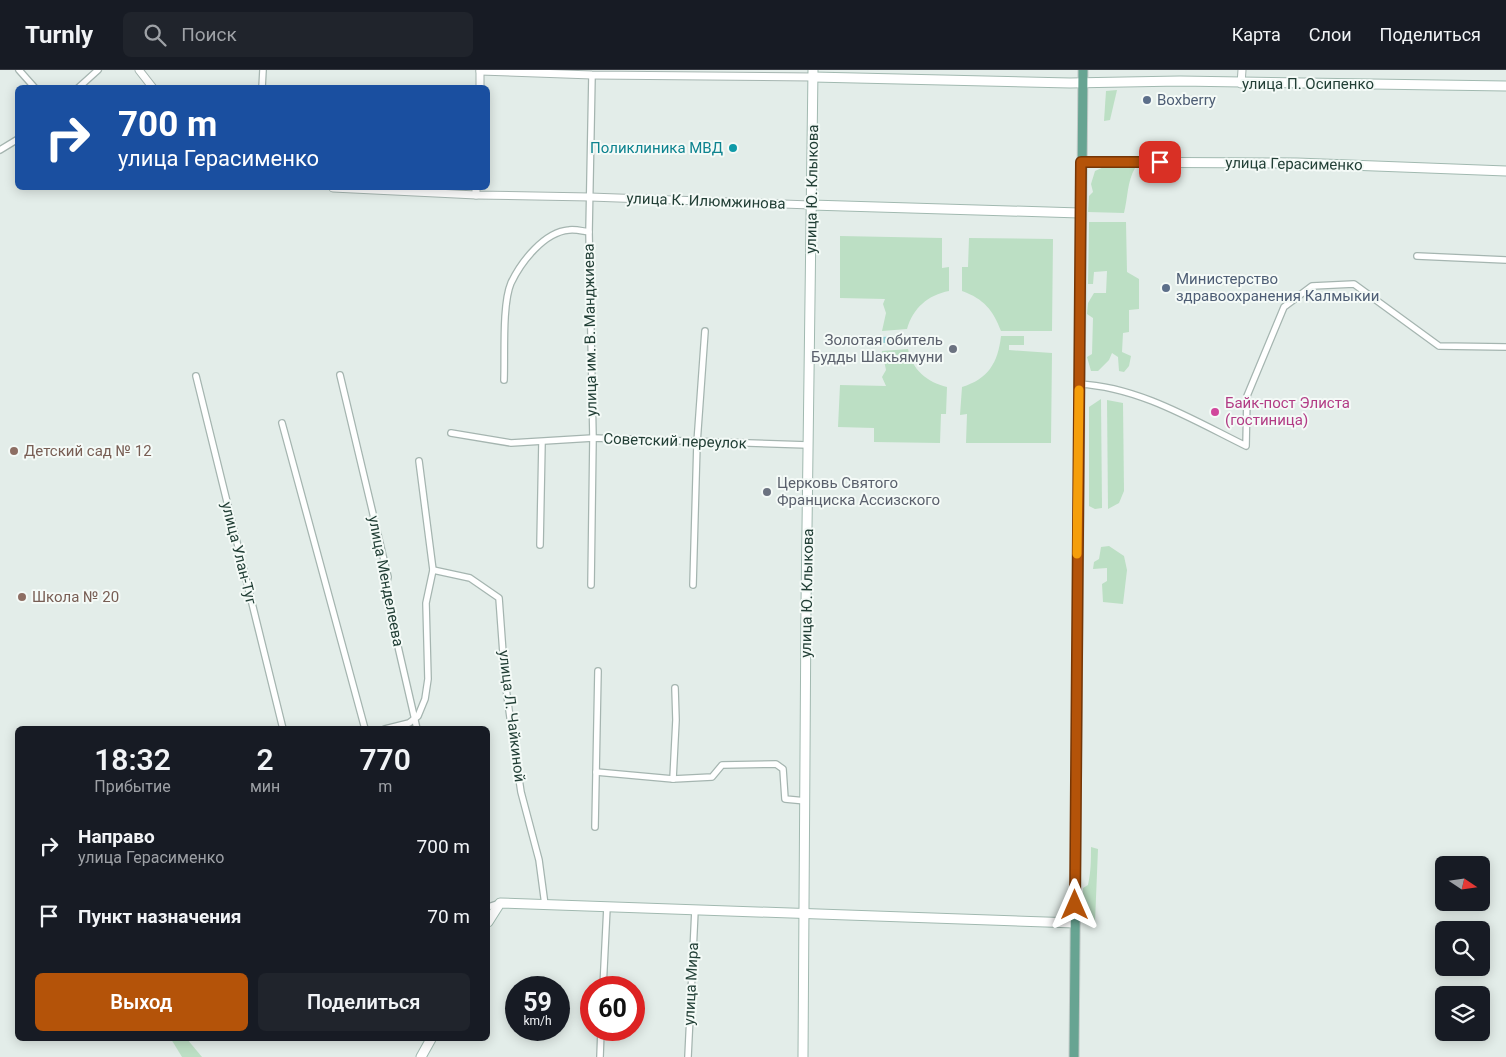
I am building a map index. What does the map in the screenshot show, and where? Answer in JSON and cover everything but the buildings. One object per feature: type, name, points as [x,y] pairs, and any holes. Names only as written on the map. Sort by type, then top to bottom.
[{"type":"main road","points":[[1074,1057],[1080,214],[1083,70]]},
{"type":"main road","name":"улица П. Осипенко","points":[[813,74],[1082,82],[1180,81],[1241,84],[1506,86]]},
{"type":"main road","name":"улица Ю. Клыкова","points":[[803,1057],[813,74]]},
{"type":"main road","name":"улица Герасименко","points":[[1081,162],[1297,163],[1506,171]]},
{"type":"main road","name":"улица К. Илюмжинова","points":[[811,205],[1080,214]]},
{"type":"main road","points":[[490,919],[500,904],[1075,923]]},
{"type":"main road","points":[[421,1057],[430,1041]]},
{"type":"street","points":[[19,70],[32,85]]},
{"type":"street","points":[[81,85],[98,70]]},
{"type":"street","points":[[139,70],[151,85]]},
{"type":"street","points":[[262,85],[263,70]]},
{"type":"street","points":[[1241,84],[1242,70]]},
{"type":"street","points":[[480,71],[480,85]]},
{"type":"street","name":"улица П. Осипенко","points":[[480,71],[592,76],[813,74]]},
{"type":"street","name":"улица им. В. Манджиева","points":[[591,585],[592,438],[588,232],[592,76]]},
{"type":"street","points":[[0,150],[15,141]]},
{"type":"street","name":"улица К. Илюмжинова","points":[[428,190],[811,205]]},
{"type":"street","points":[[504,380],[507,300],[511,283],[531,254],[550,236],[568,230],[588,232]]},
{"type":"street","points":[[1417,256],[1506,260]]},
{"type":"street","points":[[1079,384],[1103,385],[1165,406],[1246,446],[1247,396],[1284,307],[1312,286],[1354,284],[1440,346],[1506,348]]},
{"type":"street","points":[[693,585],[697,443],[705,331]]},
{"type":"street","name":"улица Менделеева","points":[[340,375],[388,577],[385,590],[416,726]]},
{"type":"street","name":"улица Улан-Туг","points":[[196,376],[282,726]]},
{"type":"street","points":[[282,423],[364,726]]},
{"type":"street","name":"Советский переулок","points":[[451,433],[511,442],[542,442],[592,438],[697,443],[808,445]]},
{"type":"street","points":[[540,545],[542,442]]},
{"type":"street","points":[[397,726],[409,723],[418,716],[425,699],[428,679],[426,603],[433,570],[419,461]]},
{"type":"street","name":"улица Л. Чайкиной","points":[[433,570],[470,578],[499,598],[505,682],[513,739],[521,792],[539,860],[545,905]]},
{"type":"street","points":[[595,827],[598,671]]},
{"type":"street","points":[[673,778],[676,720],[675,688]]},
{"type":"street","points":[[596,772],[673,778],[712,777],[722,765],[776,764],[783,769],[785,799],[806,801]]},
{"type":"street","points":[[490,907],[500,904]]},
{"type":"street","points":[[604,976],[607,907]]},
{"type":"street","name":"улица Мира","points":[[688,1057],[695,910]]},
{"type":"street","points":[[600,1057],[601,1041]]},
{"type":"green space","points":[[1117,90],[1110,120],[1104,121],[1106,91]]},
{"type":"green space","points":[[1106,166],[1135,168],[1129,184],[1124,213],[1088,212],[1089,196],[1093,192],[1091,184],[1095,171]]},
{"type":"green space","points":[[1089,222],[1126,222],[1127,272],[1139,279],[1139,309],[1129,310],[1129,332],[1123,333],[1122,352],[1131,356],[1129,366],[1124,372],[1119,371],[1118,357],[1112,353],[1109,360],[1098,371],[1091,371],[1087,357],[1092,354],[1093,318],[1087,314],[1088,303],[1094,293],[1106,293],[1107,271],[1094,272],[1093,284],[1088,284]]},
{"type":"green space","points":[[840,236],[942,238],[942,268],[949,267],[949,291],[934,296],[922,304],[913,315],[907,329],[882,331],[886,313],[883,304],[885,299],[840,298]]},
{"type":"green space","points":[[969,238],[1053,239],[1052,331],[1001,331],[995,317],[987,306],[970,294],[962,291],[962,267],[968,267]]},
{"type":"green space","points":[[1001,336],[1024,336],[1024,345],[1009,345],[1009,350],[1052,353],[1051,443],[966,443],[967,414],[960,415],[962,387],[979,379],[990,369],[1000,346]]},
{"type":"green space","points":[[908,349],[913,363],[922,374],[933,382],[947,387],[946,414],[941,414],[940,443],[874,442],[874,428],[838,427],[840,385],[886,386],[882,377],[886,370],[882,351]]},
{"type":"green space","points":[[1101,399],[1102,508],[1095,509],[1089,506],[1089,407]]},
{"type":"green space","points":[[1107,400],[1123,403],[1124,491],[1119,503],[1108,509]]},
{"type":"green space","points":[[1109,546],[1124,556],[1127,570],[1123,604],[1103,602],[1102,584],[1107,581],[1107,568],[1093,569],[1094,562],[1099,559],[1101,547]]},
{"type":"green space","points":[[1091,847],[1098,849],[1095,922],[1083,922],[1083,888],[1088,885]]},
{"type":"green space","points":[[172,1041],[189,1041],[202,1057],[182,1057]]},
{"type":"water","points":[[906,336],[906,342],[881,343],[881,337]]},
{"type":"slow traffic","points":[[1077,554],[1079,390]]},
{"type":"place","name":"Boxberry","points":[[1147,100]]},
{"type":"place","name":"Поликлиника МВД","points":[[733,148]]},
{"type":"place","name":"Министерство здравоохранения Калмыкии","points":[[1166,288]]},
{"type":"place","name":"Золотая обитель Будды Шакьямуни","points":[[953,349]]},
{"type":"place","name":"Байк-пост Элиста (гостиница)","points":[[1215,412]]},
{"type":"place","name":"Детский сад № 12","points":[[14,451]]},
{"type":"place","name":"Церковь Святого Франциска Ассизского","points":[[767,492]]},
{"type":"place","name":"Школа № 20","points":[[22,597]]},
{"type":"route","points":[[1075,905],[1081,162],[1160,162]]}]
